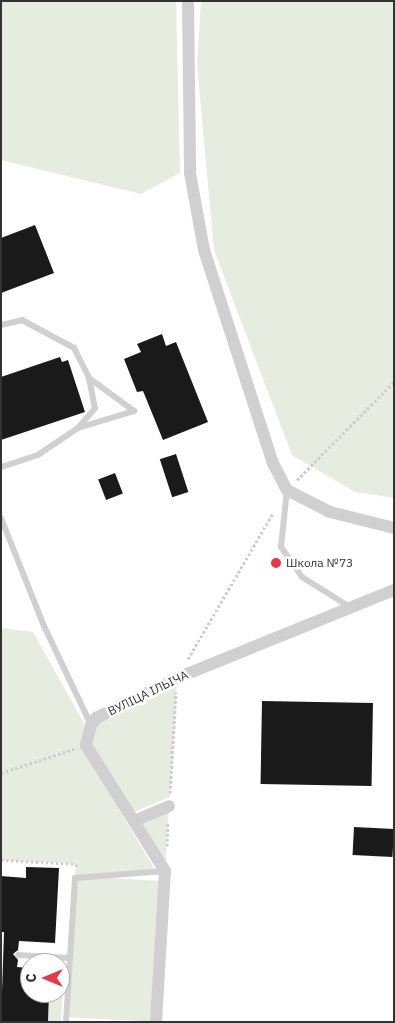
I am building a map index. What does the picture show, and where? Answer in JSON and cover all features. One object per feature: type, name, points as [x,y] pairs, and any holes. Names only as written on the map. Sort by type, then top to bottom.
[{"type":"street","points":[[188,1],[190,174],[204,250],[273,463],[287,490],[330,512],[394,528]]},
{"type":"street","name":"ВУЛІЦА ІЛЬІЧА","points":[[90,725],[96,718],[177,678],[394,590]]},
{"type":"street","points":[[90,725],[86,745],[165,871],[156,1022]]},
{"type":"street","points":[[134,821],[169,806]]},
{"type":"lane","points":[[1,325],[22,320],[74,348],[89,378],[95,408],[78,428],[38,456],[1,467]]},
{"type":"lane","points":[[78,428],[134,411],[89,378]]},
{"type":"lane","points":[[287,490],[281,547],[302,578],[350,607]]},
{"type":"lane","points":[[1,518],[44,626],[90,725]]},
{"type":"lane","points":[[70,958],[75,878],[165,871]]},
{"type":"lane","points":[[66,1022],[67,1003]]},
{"type":"path","points":[[287,490],[394,382]]},
{"type":"path","points":[[1,774],[86,745]]},
{"type":"path","points":[[1,860],[76,864],[75,878]]},
{"type":"shaded area","points":[[1,1],[176,1],[180,173],[141,194],[1,160]]},
{"type":"shaded area","points":[[201,1],[394,1],[394,498],[355,492],[292,455],[214,250],[197,65]]},
{"type":"shaded area","points":[[1,628],[33,632],[85,725],[81,746],[156,872],[75,878],[76,864],[1,860]]},
{"type":"shaded area","points":[[177,678],[170,797],[129,814],[86,745],[91,725]]},
{"type":"shaded area","points":[[169,806],[165,871],[142,825],[145,816]]},
{"type":"shaded area","points":[[75,876],[164,881],[157,1022],[68,1017],[70,1003]]},
{"type":"shaded area","points":[[49,1003],[62,1003],[61,1022],[48,1022]]},
{"type":"building","points":[[35,225],[54,273],[1,293],[1,238]]},
{"type":"building","points":[[162,334],[166,346],[176,342],[208,422],[163,440],[143,391],[137,392],[124,359],[141,352],[137,344]]},
{"type":"building","points":[[60,357],[62,362],[68,360],[85,412],[1,440],[1,377]]},
{"type":"building","points":[[176,454],[188,492],[172,497],[160,459]]},
{"type":"building","points":[[115,473],[123,494],[106,500],[98,479]]},
{"type":"building","points":[[262,701],[373,703],[372,786],[261,784]]},
{"type":"building","points":[[354,827],[394,829],[392,857],[353,855]]},
{"type":"building","points":[[26,867],[59,868],[55,943],[19,941],[18,950],[13,954],[18,960],[17,967],[20,967],[20,1003],[49,1003],[48,1022],[1,1022],[4,932],[1,932],[1,876],[26,878]]},
{"type":"place","name":"Школа №73","points":[[276,563]]}]
